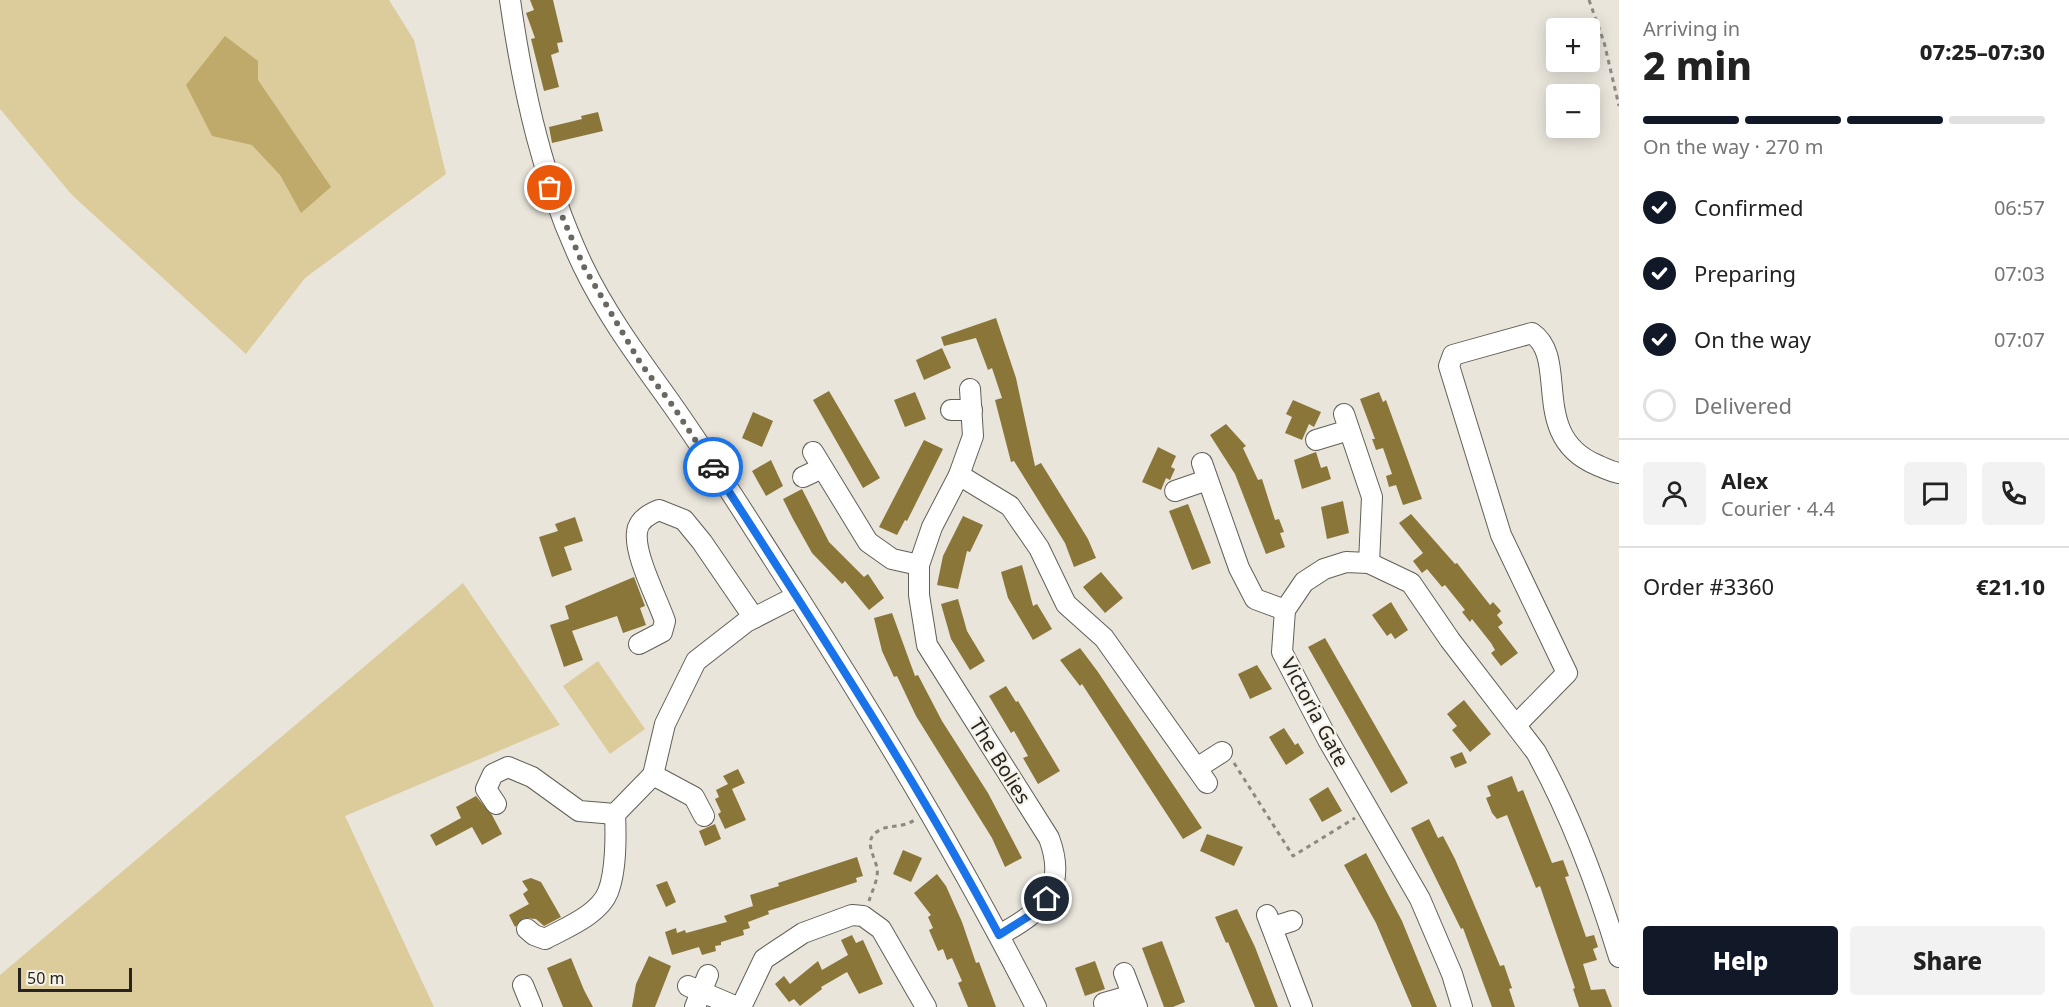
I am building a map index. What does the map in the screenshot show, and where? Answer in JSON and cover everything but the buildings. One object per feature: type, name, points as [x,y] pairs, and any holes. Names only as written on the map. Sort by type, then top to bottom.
[{"type":"street","points":[[510,0],[532,122],[550,188],[584,267],[641,364],[673,406],[797,596],[930,810],[1036,1007]]},
{"type":"street","points":[[1516,725],[1567,673],[1501,535],[1449,366],[1454,354],[1532,333],[1540,338],[1547,349],[1552,399],[1563,437],[1572,451],[1584,460],[1619,473]]},
{"type":"street","name":"The Bolies","points":[[970,389],[973,436],[959,475],[932,527],[919,565],[919,595],[927,645],[1049,837],[1055,854],[1057,870],[1054,888],[1040,909],[999,935]]},
{"type":"street","points":[[951,410],[972,410]]},
{"type":"street","points":[[1316,440],[1347,422],[1372,497],[1369,563]]},
{"type":"street","points":[[803,477],[817,460],[868,542],[892,559],[919,565]]},
{"type":"street","points":[[1175,491],[1205,472],[1239,568],[1255,599],[1285,610],[1304,582],[1324,568],[1346,562],[1369,563],[1411,583],[1462,657],[1536,752],[1554,786],[1619,957]]},
{"type":"street","points":[[959,475],[1010,506],[1040,548],[1066,604],[1104,638],[1202,776],[1222,753]]},
{"type":"street","points":[[639,644],[662,632],[665,621],[638,547],[637,530],[648,514],[659,510],[684,520],[702,542],[754,618]]},
{"type":"street","points":[[527,928],[534,935],[545,939],[571,926],[598,906],[608,892],[617,842],[615,814],[653,775],[665,724],[696,661],[754,618],[797,596]]},
{"type":"street","name":"Victoria Gate","points":[[1285,610],[1282,652],[1328,740],[1420,899],[1452,974],[1462,1007]]},
{"type":"street","points":[[496,804],[486,789],[493,774],[508,767],[532,777],[579,811],[615,814]]},
{"type":"street","points":[[653,775],[694,797],[704,816]]},
{"type":"street","points":[[698,990],[739,1007],[764,959],[803,933],[852,915],[863,916],[881,928],[926,1007]]},
{"type":"street","points":[[1292,921],[1270,921],[1302,1007]]},
{"type":"street","points":[[1104,1003],[1135,1001],[1124,974]]},
{"type":"street","points":[[523,985],[532,1007]]},
{"type":"path","points":[[1589,0],[1604,42],[1619,106]]},
{"type":"path","points":[[1222,753],[1232,759],[1293,856],[1369,809]]},
{"type":"path","points":[[863,916],[877,869],[869,844],[873,835],[882,828],[900,827],[930,810]]},
{"type":"shaded area","points":[[0,0],[389,0],[414,40],[446,174],[305,278],[246,354],[72,195],[0,109]]},
{"type":"shaded area","points":[[225,36],[258,61],[258,80],[331,187],[301,213],[280,175],[252,145],[212,136],[186,85]]},
{"type":"shaded area","points":[[463,583],[560,725],[345,816],[434,1007],[0,1007],[0,975]]},
{"type":"shaded area","points":[[598,661],[645,729],[610,754],[563,686]]},
{"type":"way so far","points":[[550,188],[584,267],[641,364],[673,406],[713,467]]},
{"type":"route","points":[[713,467],[797,596],[943,831],[999,935],[1040,909],[1047,899]]}]
